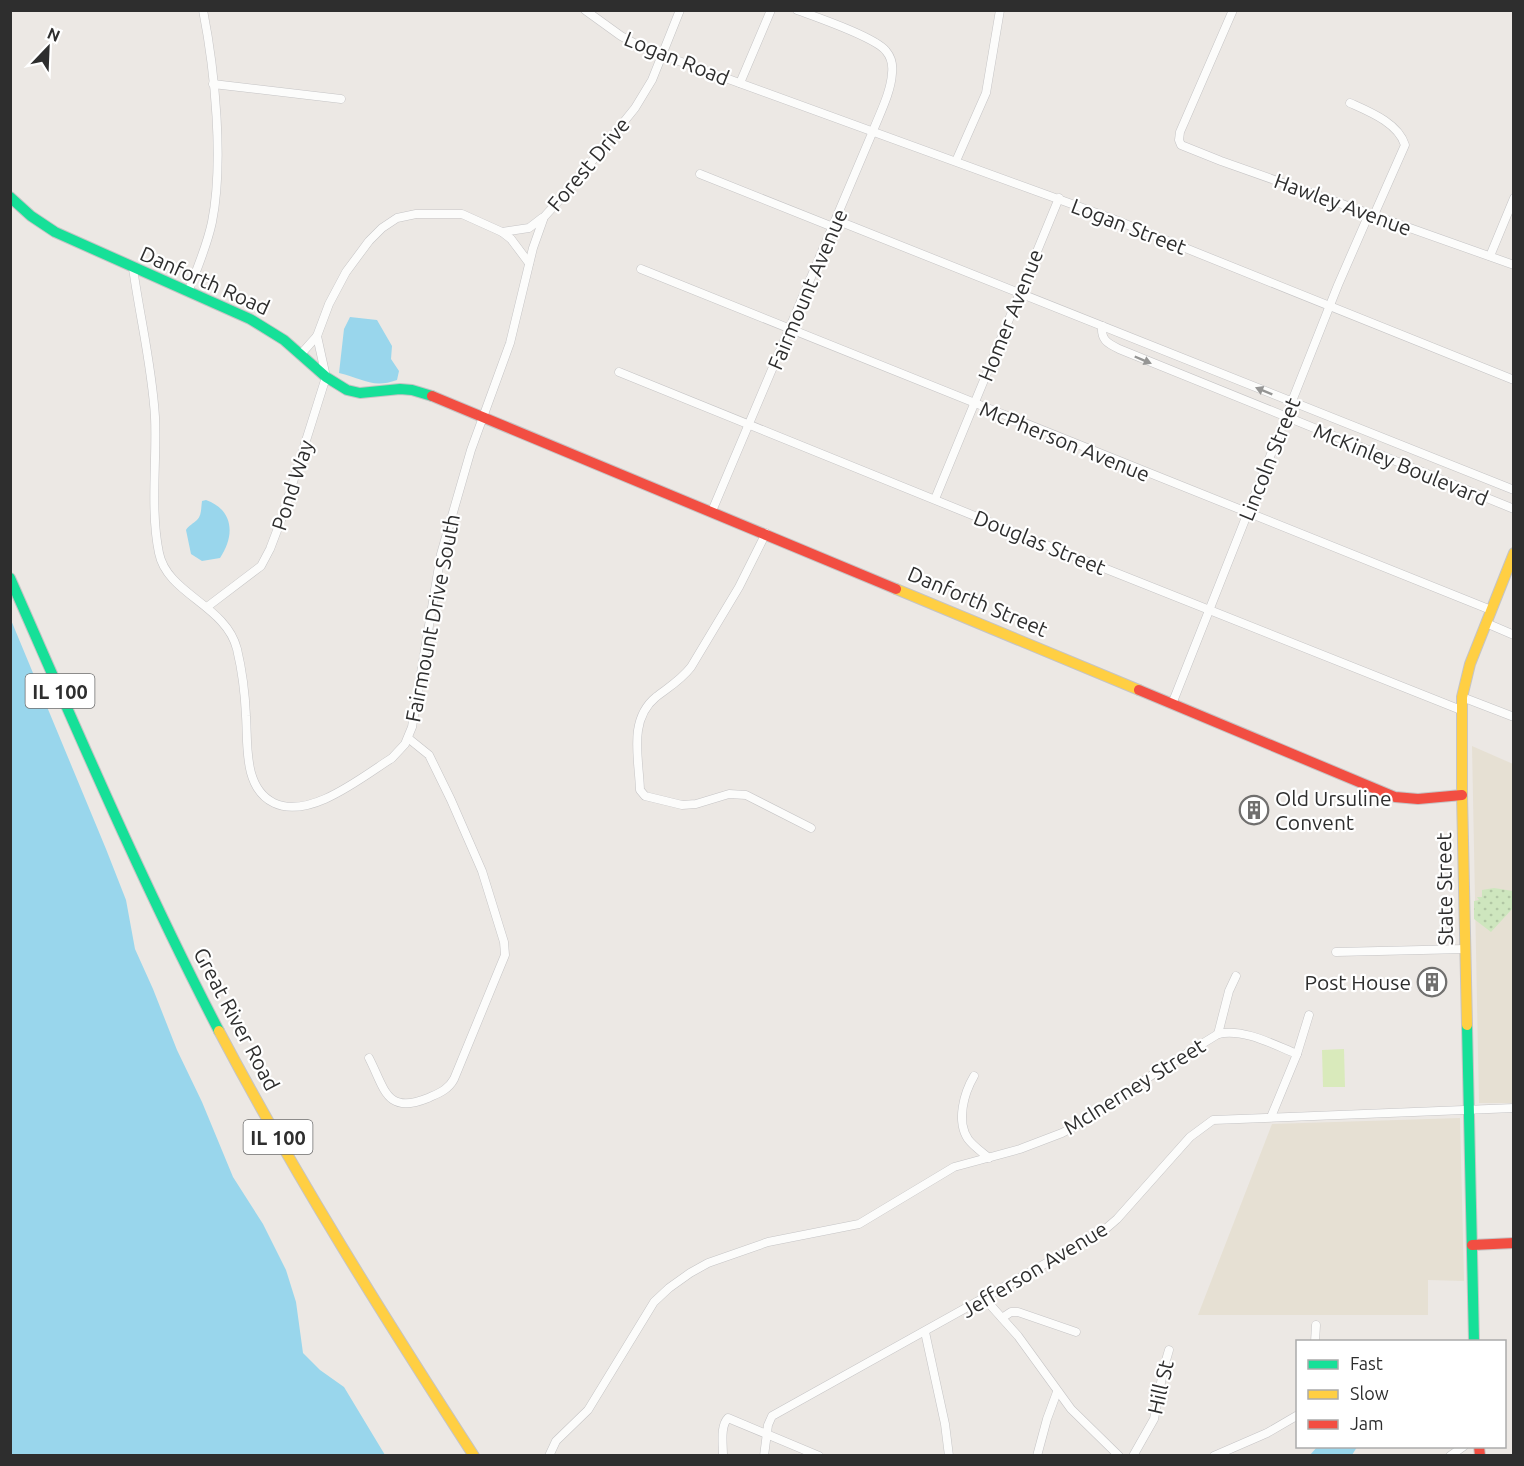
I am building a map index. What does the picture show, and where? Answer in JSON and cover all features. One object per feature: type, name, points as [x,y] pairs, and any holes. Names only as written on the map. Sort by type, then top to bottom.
[{"type":"street","points":[[188,292],[207,239],[214,204],[216,147],[213,84],[203,10]]},
{"type":"street","name":"Logan Road","points":[[585,10],[621,36],[662,55],[740,83]]},
{"type":"street","name":"Forest Drive","points":[[485,416],[516,320],[529,263],[544,217],[635,108],[652,80],[680,10]]},
{"type":"street","points":[[740,83],[771,10]]},
{"type":"street","name":"Fairmount Avenue","points":[[712,512],[873,131],[891,82],[892,64],[887,52],[876,44],[797,10]]},
{"type":"street","points":[[956,161],[986,93],[1000,10]]},
{"type":"street","name":"Hawley Avenue","points":[[1233,10],[1178,136],[1180,143],[1371,215],[1514,265]]},
{"type":"street","name":"Logan Street","points":[[740,83],[1059,198],[1514,380]]},
{"type":"street","points":[[213,84],[341,99]]},
{"type":"street","name":"Lincoln Street","points":[[1172,704],[1330,305],[1405,145],[1402,136],[1388,123],[1350,103]]},
{"type":"street","name":"McKinley Boulevard","points":[[700,174],[1019,293],[1514,490]]},
{"type":"street","name":"Danforth Road","points":[[10,197],[49,229],[250,319],[301,354],[326,377],[347,390],[360,393],[400,389],[425,392],[485,416]]},
{"type":"street","name":"Homer Avenue","points":[[935,499],[1059,198]]},
{"type":"street","points":[[1490,256],[1514,198]]},
{"type":"street","points":[[301,354],[316,336],[329,304],[346,272],[382,228],[397,218],[416,214],[462,214],[502,232],[511,239],[529,263]]},
{"type":"street","points":[[502,232],[529,228],[544,217]]},
{"type":"street","name":"Fairmount Drive South","points":[[133,268],[153,399],[160,559],[167,572],[229,629],[237,648],[250,769],[259,789],[269,800],[282,806],[309,806],[319,802],[392,758],[408,738],[415,712],[441,554],[471,450],[485,416]]},
{"type":"street","name":"McPherson Avenue","points":[[641,269],[1491,610]]},
{"type":"street","name":"McKinley Boulevard","points":[[1102,326],[1104,341],[1119,349],[1514,509]]},
{"type":"street","points":[[316,336],[326,377]]},
{"type":"street","name":"Douglas Street","points":[[619,372],[1461,710]]},
{"type":"street","name":"Pond Way","points":[[207,608],[261,566],[270,549],[326,377]]},
{"type":"street","name":"Danforth Street","points":[[485,416],[1395,796],[1410,799],[1462,795]]},
{"type":"street","points":[[1479,495],[1486,479]]},
{"type":"street","points":[[766,533],[739,587],[691,667],[675,684],[648,705],[640,717],[638,736],[640,790],[645,796],[682,805],[696,804],[729,794],[746,795],[811,828]]},
{"type":"street","name":"State Street","points":[[1474,1340],[1461,710],[1470,664],[1514,554]]},
{"type":"street","name":"Great River Road","points":[[10,578],[114,815],[166,927],[221,1034],[338,1239],[474,1455]]},
{"type":"street","points":[[1486,623],[1514,635]]},
{"type":"street","points":[[1462,697],[1514,717]]},
{"type":"street","points":[[369,1058],[387,1093],[400,1104],[417,1102],[448,1088],[454,1079],[506,955],[486,884],[459,819],[429,755],[408,738]]},
{"type":"street","points":[[1336,952],[1465,949]]},
{"type":"street","points":[[1218,1034],[1224,1007],[1236,976]]},
{"type":"street","points":[[1271,1117],[1297,1054],[1309,1015]]},
{"type":"street","name":"McInerney Street","points":[[549,1455],[556,1441],[588,1410],[654,1302],[690,1273],[732,1253],[768,1242],[859,1224],[954,1167],[1042,1142],[1077,1125],[1218,1034],[1227,1032],[1241,1035],[1297,1054]]},
{"type":"street","points":[[974,1076],[964,1100],[962,1128],[969,1140],[989,1158]]},
{"type":"street","name":"Jefferson Avenue","points":[[766,1434],[772,1416],[1102,1232],[1117,1219],[1190,1137],[1205,1124],[1218,1119],[1514,1108]]},
{"type":"street","points":[[1472,1245],[1514,1243]]},
{"type":"street","points":[[985,1299],[1032,1354],[1057,1392],[1080,1418],[1119,1455]]},
{"type":"street","points":[[1002,1318],[1011,1312],[1018,1312],[1076,1332]]},
{"type":"street","points":[[1315,1340],[1316,1325]]},
{"type":"street","points":[[925,1332],[945,1424],[949,1455]]},
{"type":"street","name":"Hill St","points":[[1133,1455],[1154,1419],[1169,1350]]},
{"type":"street","points":[[1036,1455],[1057,1392]]},
{"type":"street","points":[[1214,1455],[1267,1433],[1296,1416]]},
{"type":"street","points":[[723,1455],[723,1426],[724,1420],[728,1418],[819,1455]]},
{"type":"street","points":[[764,1455],[766,1434]]},
{"type":"shaded area","points":[[1472,746],[1513,764],[1513,1103],[1479,1103]]},
{"type":"shaded area","points":[[1460,1118],[1464,1281],[1428,1280],[1428,1315],[1198,1315],[1272,1124]]},
{"type":"green space","points":[[1494,888],[1513,891],[1513,908],[1491,932],[1474,919],[1474,901],[1479,900],[1477,897],[1482,897],[1482,890]]},
{"type":"green space","points":[[1344,1049],[1345,1087],[1323,1087],[1322,1050]]},
{"type":"water","points":[[350,317],[377,320],[392,346],[391,359],[399,371],[397,380],[374,383],[339,373],[344,329]]},
{"type":"water","points":[[206,500],[222,510],[227,517],[230,533],[220,558],[202,561],[191,554],[186,530],[199,518],[202,501]]},
{"type":"water","points":[[11,620],[126,900],[135,949],[177,1050],[202,1102],[233,1177],[263,1224],[286,1270],[296,1302],[303,1353],[320,1370],[344,1387],[385,1455],[11,1455]]},
{"type":"water","points":[[1316,1448],[1356,1448],[1352,1455],[1310,1455]]},
{"type":"traffic: fast","points":[[10,197],[31,216],[55,232],[250,319],[284,340],[326,377],[347,390],[360,393],[400,389],[432,396]]},
{"type":"traffic: fast","points":[[10,578],[137,863],[219,1031]]},
{"type":"traffic: fast","points":[[1467,1025],[1474,1340]]},
{"type":"traffic: slow","points":[[1467,1025],[1462,697],[1470,664],[1514,553]]},
{"type":"traffic: slow","points":[[896,589],[1139,690]]},
{"type":"traffic: slow","points":[[219,1031],[342,1246],[474,1456]]},
{"type":"traffic: jam","points":[[432,396],[896,589]]},
{"type":"traffic: jam","points":[[1139,690],[1395,797],[1418,799],[1462,795]]},
{"type":"traffic: jam","points":[[1472,1245],[1514,1243]]},
{"type":"traffic: jam","points":[[1479,1448],[1480,1456]]},
{"type":"place","name":"Old Ursuline Convent","points":[[1254,810]]},
{"type":"place","name":"Post House","points":[[1432,982]]}]
